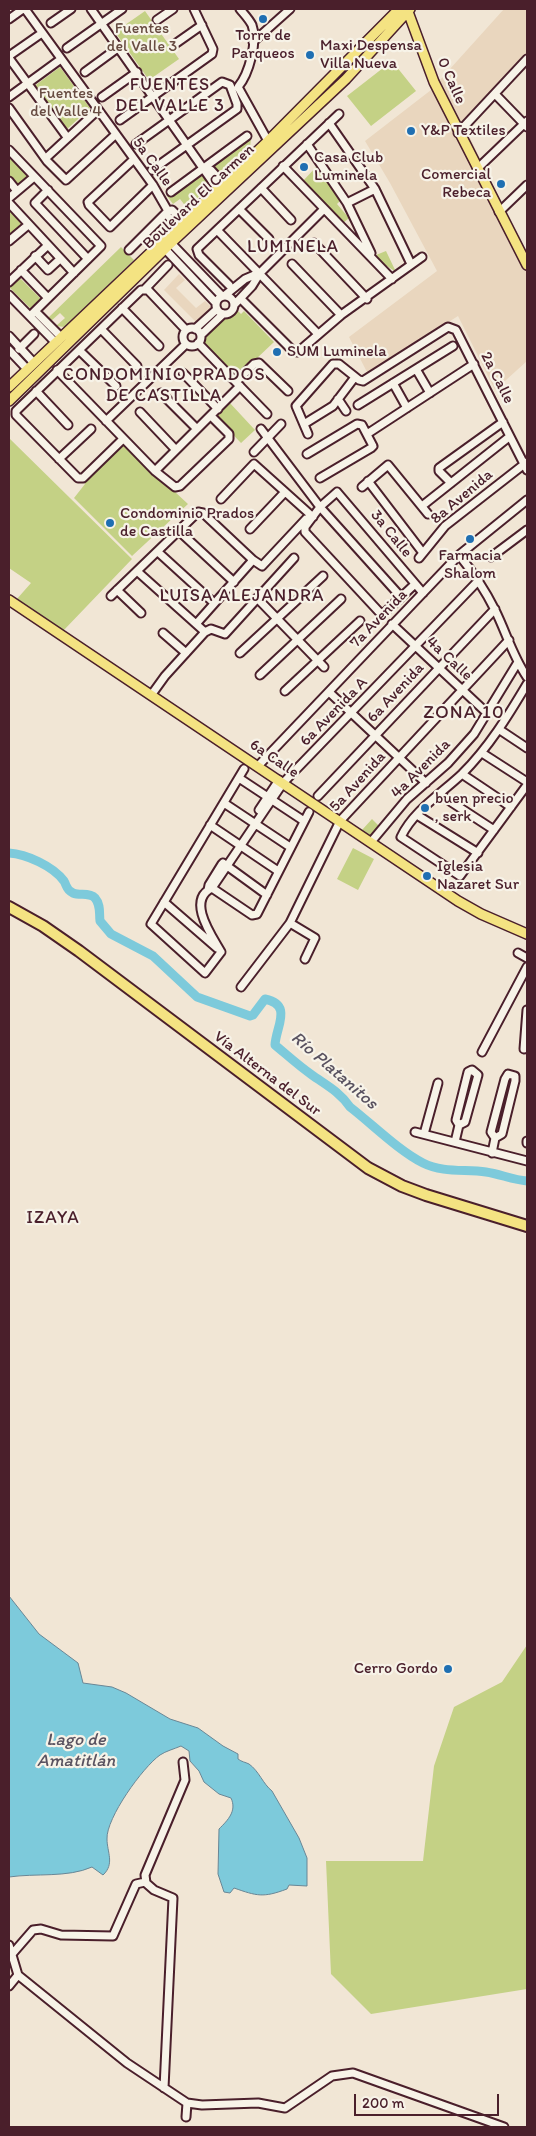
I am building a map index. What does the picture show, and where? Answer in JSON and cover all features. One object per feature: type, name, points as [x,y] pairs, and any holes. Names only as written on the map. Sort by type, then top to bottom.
[{"type":"highway","name":"Vía Alterna del Sur","points":[[9,902],[37,916],[82,947],[371,1163],[427,1191],[527,1221]]},
{"type":"highway","name":"Vía Alterna del Sur","points":[[9,907],[43,926],[85,956],[368,1168],[420,1193],[527,1226]]},
{"type":"main road","name":"0 Calle","points":[[406,10],[426,63],[458,133],[499,212],[526,258]]},
{"type":"main road","name":"Boulevard El Carmen","points":[[9,387],[58,339],[168,246],[252,161],[268,141],[406,10]]},
{"type":"main road","name":"Boulevard El Carmen","points":[[9,401],[220,185],[252,161],[346,79],[406,10]]},
{"type":"main road","name":"6a Calle","points":[[9,600],[470,908],[527,934]]},
{"type":"street","points":[[9,19],[24,9]]},
{"type":"street","name":"5a Calle","points":[[24,9],[152,185],[168,211]]},
{"type":"street","points":[[51,23],[71,9]]},
{"type":"street","points":[[91,9],[205,168],[211,170],[220,185]]},
{"type":"street","points":[[67,48],[122,9]]},
{"type":"street","points":[[157,20],[173,9]]},
{"type":"street","points":[[120,120],[212,54],[213,48],[194,9]]},
{"type":"street","points":[[240,9],[252,27],[253,42],[242,82],[238,86],[268,141]]},
{"type":"street","points":[[253,42],[290,9]]},
{"type":"street","points":[[175,44],[202,24]]},
{"type":"street","points":[[42,33],[9,57],[67,137]]},
{"type":"street","points":[[84,72],[119,47]]},
{"type":"street","points":[[9,97],[61,59]]},
{"type":"street","points":[[458,133],[527,59]]},
{"type":"street","points":[[102,97],[137,72]]},
{"type":"street","points":[[136,144],[222,82],[230,84],[238,104],[236,109],[152,170]]},
{"type":"street","points":[[478,169],[526,124],[495,94]]},
{"type":"street","points":[[9,108],[46,158],[66,180],[115,135]]},
{"type":"street","points":[[46,158],[98,110]]},
{"type":"street","points":[[186,259],[198,253],[198,249],[217,230],[339,114]]},
{"type":"street","points":[[329,123],[375,189],[411,264]]},
{"type":"street","points":[[171,192],[248,136]]},
{"type":"street","points":[[307,144],[347,203],[374,260]]},
{"type":"street","points":[[9,150],[101,246],[32,314]]},
{"type":"street","points":[[133,160],[88,204],[110,227],[152,185]]},
{"type":"street","points":[[283,166],[392,279]]},
{"type":"street","points":[[9,198],[34,177]]},
{"type":"street","points":[[9,181],[17,191]]},
{"type":"street","points":[[499,212],[527,185]]},
{"type":"street","points":[[261,188],[291,220]]},
{"type":"street","points":[[347,203],[375,189]]},
{"type":"street","points":[[48,190],[35,203],[88,260]]},
{"type":"street","points":[[9,203],[74,273]]},
{"type":"street","points":[[239,209],[269,239]]},
{"type":"street","points":[[168,246],[218,308],[230,312],[252,286],[260,273],[324,209]]},
{"type":"street","points":[[130,250],[168,211],[172,210],[180,224]]},
{"type":"street","points":[[9,241],[28,225]]},
{"type":"street","points":[[217,230],[318,334]]},
{"type":"street","points":[[314,243],[367,299]]},
{"type":"street","points":[[9,282],[47,246]]},
{"type":"street","points":[[168,246],[186,259],[223,296],[232,299],[234,305]]},
{"type":"street","points":[[198,253],[229,285]]},
{"type":"street","points":[[36,256],[48,270],[60,259]]},
{"type":"street","points":[[244,301],[294,352],[300,350],[341,315],[367,299],[422,257]]},
{"type":"street","points":[[292,264],[341,315]]},
{"type":"street","points":[[123,439],[80,478],[16,415],[16,411],[168,265]]},
{"type":"street","points":[[21,270],[48,298]]},
{"type":"street","points":[[186,330],[183,337],[186,344],[191,346],[198,343],[223,296],[245,279],[260,273]]},
{"type":"street","points":[[144,289],[186,330]]},
{"type":"street","points":[[9,295],[58,339]]},
{"type":"street","points":[[122,308],[159,346]]},
{"type":"street","points":[[186,330],[195,329],[218,308]]},
{"type":"street","name":"2a Calle","points":[[355,377],[359,380],[367,379],[452,327],[456,330],[509,437],[526,465]]},
{"type":"street","points":[[101,329],[137,366]]},
{"type":"street","points":[[195,329],[201,335]]},
{"type":"street","points":[[15,350],[34,334]]},
{"type":"street","points":[[9,336],[15,350],[30,366]]},
{"type":"street","points":[[198,343],[267,414]]},
{"type":"street","points":[[106,421],[186,344]]},
{"type":"street","points":[[358,405],[452,346]]},
{"type":"street","points":[[79,350],[116,386]]},
{"type":"street","points":[[155,471],[211,416],[258,363],[288,391]]},
{"type":"street","points":[[304,424],[333,406],[355,377],[340,364],[333,364],[296,406],[308,434]]},
{"type":"street","points":[[367,434],[474,364]]},
{"type":"street","points":[[416,369],[430,393]]},
{"type":"street","points":[[57,370],[123,439],[173,486],[180,486],[229,439],[228,434],[211,416]]},
{"type":"street","points":[[182,372],[218,408]]},
{"type":"street","points":[[393,383],[408,408]]},
{"type":"street","points":[[36,392],[68,425]]},
{"type":"street","points":[[161,393],[197,429]]},
{"type":"street","points":[[338,399],[346,411]]},
{"type":"street","points":[[140,412],[176,450]]},
{"type":"street","points":[[451,483],[439,471],[439,468],[503,422]]},
{"type":"street","points":[[254,452],[281,424]]},
{"type":"street","points":[[307,454],[357,424],[362,425],[367,434],[373,446],[371,448],[320,478]]},
{"type":"street","points":[[59,459],[91,429]]},
{"type":"street","points":[[261,430],[320,507],[401,598]]},
{"type":"street","points":[[422,506],[509,437]]},
{"type":"street","points":[[221,499],[254,464],[312,516]]},
{"type":"street","points":[[362,486],[388,465],[428,514]]},
{"type":"street","name":"8a Avenida","points":[[368,481],[421,555],[445,526],[526,465]]},
{"type":"street","points":[[250,529],[285,492]]},
{"type":"street","name":"3a Calle","points":[[320,507],[337,492],[422,593]]},
{"type":"street","name":"7a Avenida","points":[[258,766],[459,554],[527,500]]},
{"type":"street","points":[[111,596],[138,572],[196,513],[201,512],[262,566],[320,507]]},
{"type":"street","points":[[312,516],[305,527],[305,532],[379,613],[385,614],[414,585]]},
{"type":"street","points":[[490,557],[527,530]]},
{"type":"street","points":[[179,531],[234,582]]},
{"type":"street","points":[[158,552],[214,603]]},
{"type":"street","points":[[459,554],[479,580],[527,677]]},
{"type":"street","points":[[152,694],[165,676],[205,632],[210,629],[225,634],[294,558]]},
{"type":"street","points":[[196,624],[253,560]]},
{"type":"street","points":[[138,572],[205,632]]},
{"type":"street","points":[[240,654],[323,576]]},
{"type":"street","name":"6a Avenida A","points":[[221,952],[201,915],[201,904],[224,865],[269,798],[281,782],[352,714],[479,580]]},
{"type":"street","points":[[117,590],[141,613]]},
{"type":"street","points":[[257,598],[324,667]]},
{"type":"street","points":[[260,675],[341,599]]},
{"type":"street","name":"6a Avenida","points":[[318,796],[495,609]]},
{"type":"street","points":[[285,691],[360,621]]},
{"type":"street","name":"4a Calle","points":[[392,624],[488,714]]},
{"type":"street","points":[[163,634],[186,653]]},
{"type":"street","name":"5a Avenida","points":[[241,987],[290,923],[340,821],[509,640]]},
{"type":"street","name":"4a Avenida","points":[[371,842],[407,799],[426,784],[474,734],[488,714],[518,662]]},
{"type":"street","points":[[482,752],[527,783],[460,876],[401,837],[417,815],[462,774],[482,752],[500,730],[527,684]]},
{"type":"street","points":[[329,692],[426,784]]},
{"type":"street","points":[[500,730],[526,744]]},
{"type":"street","points":[[164,902],[221,952],[205,973],[151,924],[164,902],[210,825],[244,770]]},
{"type":"street","points":[[462,774],[511,807]]},
{"type":"street","points":[[239,778],[304,821]]},
{"type":"street","points":[[439,794],[494,830]]},
{"type":"street","points":[[224,803],[290,847]]},
{"type":"street","points":[[210,888],[252,915],[257,914],[309,812]]},
{"type":"street","points":[[417,815],[478,853]]},
{"type":"street","points":[[210,825],[278,871]]},
{"type":"street","points":[[224,865],[267,895]]},
{"type":"street","points":[[290,923],[315,938],[305,959]]},
{"type":"street","points":[[518,953],[527,958]]},
{"type":"street","points":[[482,1052],[527,967]]},
{"type":"street","points":[[524,1049],[527,1010]]},
{"type":"street","points":[[455,1142],[459,1125],[456,1120],[468,1072],[474,1070],[478,1074],[476,1084],[465,1122],[459,1125]]},
{"type":"street","points":[[492,1152],[495,1138],[491,1132],[508,1074],[515,1076],[502,1134],[495,1138]]},
{"type":"street","points":[[424,1134],[438,1084]]},
{"type":"street","points":[[415,1132],[527,1161]]},
{"type":"street","points":[[164,2088],[173,1898],[154,1890],[146,1882],[145,1874],[185,1780],[183,1762]]},
{"type":"street","points":[[13,1953],[33,1930],[41,1928],[61,1935],[113,1936],[136,1884],[146,1882]]},
{"type":"street","points":[[9,1945],[13,1953],[18,1975],[126,2063],[186,2103],[202,2105],[258,2103],[285,2108],[332,2076],[353,2074],[504,2127]]},
{"type":"street","points":[[9,1984],[18,1975]]},
{"type":"street","points":[[186,2103],[186,2117]]},
{"type":"shaded area","points":[[504,9],[527,9],[527,56],[463,123],[527,257],[527,361],[495,390],[458,316],[368,374],[349,337],[437,271],[390,183],[365,141],[431,90]]},
{"type":"shaded area","points":[[179,274],[185,280],[176,288],[196,308],[205,301],[213,309],[198,324],[164,290]]},
{"type":"green space","name":"Fuentes del Valle 3","points":[[145,11],[179,59],[149,80],[115,32]]},
{"type":"green space","points":[[392,61],[416,91],[371,126],[347,96]]},
{"type":"green space","name":"Fuentes del Valle 4","points":[[60,67],[90,108],[65,131],[33,87]]},
{"type":"green space","name":"Fuentes del Valle 3","points":[[251,138],[250,148],[222,174],[219,173],[214,165]]},
{"type":"green space","points":[[10,154],[28,176],[17,186],[9,176]]},
{"type":"green space","name":"LUMINELA","points":[[317,166],[341,200],[337,204],[349,218],[342,224],[302,182]]},
{"type":"green space","points":[[202,173],[210,186],[187,208],[180,199],[173,204],[167,196]]},
{"type":"green space","points":[[9,206],[25,225],[9,239]]},
{"type":"green space","points":[[121,247],[134,260],[65,327],[56,326],[65,318],[60,313],[51,321],[48,318]]},
{"type":"green space","points":[[386,251],[396,272],[387,266],[385,268],[376,255]]},
{"type":"green space","points":[[19,277],[42,300],[32,310],[9,287]]},
{"type":"green space","points":[[237,310],[241,314],[244,311],[274,342],[236,378],[203,342],[203,336],[224,316],[230,317]]},
{"type":"green space","points":[[229,402],[255,430],[241,443],[215,416]]},
{"type":"green space","points":[[9,438],[132,559],[63,631],[16,600],[31,583],[9,568]]},
{"type":"green space","name":"Condominio Prados de Castilla","points":[[123,442],[155,476],[160,478],[188,504],[132,556],[74,498],[85,484],[84,480]]},
{"type":"green space","points":[[372,819],[379,826],[370,837],[362,830]]},
{"type":"green space","points":[[353,848],[374,859],[358,890],[337,879]]},
{"type":"green space","points":[[527,1645],[527,1989],[371,2014],[331,1974],[326,1861],[423,1861],[434,1766],[454,1707],[502,1682]]},
{"type":"water","name":"Lago de Amatitlán","points":[[9,1596],[39,1634],[78,1663],[83,1683],[112,1687],[126,1693],[170,1719],[198,1728],[238,1754],[238,1759],[249,1764],[272,1791],[299,1838],[307,1858],[307,1886],[289,1885],[287,1889],[266,1895],[234,1888],[230,1893],[224,1892],[218,1874],[219,1829],[231,1815],[233,1803],[231,1798],[219,1794],[204,1782],[199,1771],[190,1761],[189,1751],[181,1746],[162,1754],[153,1761],[135,1781],[119,1806],[108,1830],[107,1839],[110,1862],[107,1871],[103,1875],[92,1867],[72,1873],[9,1877]]},
{"type":"waterway","name":"Río Platanitos","points":[[9,853],[39,862],[53,870],[64,881],[71,892],[93,896],[99,906],[100,921],[111,934],[153,956],[197,997],[250,1016],[253,1015],[265,999],[274,1002],[281,1011],[275,1045],[302,1068],[337,1093],[350,1107],[414,1158],[438,1168],[486,1172],[527,1181]]},
{"type":"place","name":"Torre de Parqueos","points":[[263,19]]},
{"type":"place","name":"Maxi Despensa Villa Nueva","points":[[310,55]]},
{"type":"place","name":"Y&P Textiles","points":[[411,131]]},
{"type":"place","name":"Casa Club Luminela","points":[[304,167]]},
{"type":"place","name":"Comercial Rebeca","points":[[501,184]]},
{"type":"place","name":"SUM Luminela","points":[[277,352]]},
{"type":"place","name":"Condominio Prados de Castilla","points":[[110,523]]},
{"type":"place","name":"Farmacia Shalom","points":[[470,539]]},
{"type":"place","name":"buen precio , serk","points":[[425,808]]},
{"type":"place","name":"Iglesia Nazaret Sur","points":[[427,876]]},
{"type":"place","name":"Cerro Gordo","points":[[448,1669]]},
{"type":"district","name":"FUENTES DEL VALLE 3","points":[[170,95]]},
{"type":"district","name":"LUMINELA","points":[[293,247]]},
{"type":"district","name":"CONDOMINIO PRADOS DE CASTILLA","points":[[164,385]]},
{"type":"district","name":"LUISA ALEJANDRA","points":[[242,596]]},
{"type":"district","name":"ZONA 10","points":[[464,713]]},
{"type":"district","name":"IZAYA","points":[[53,1218]]}]
